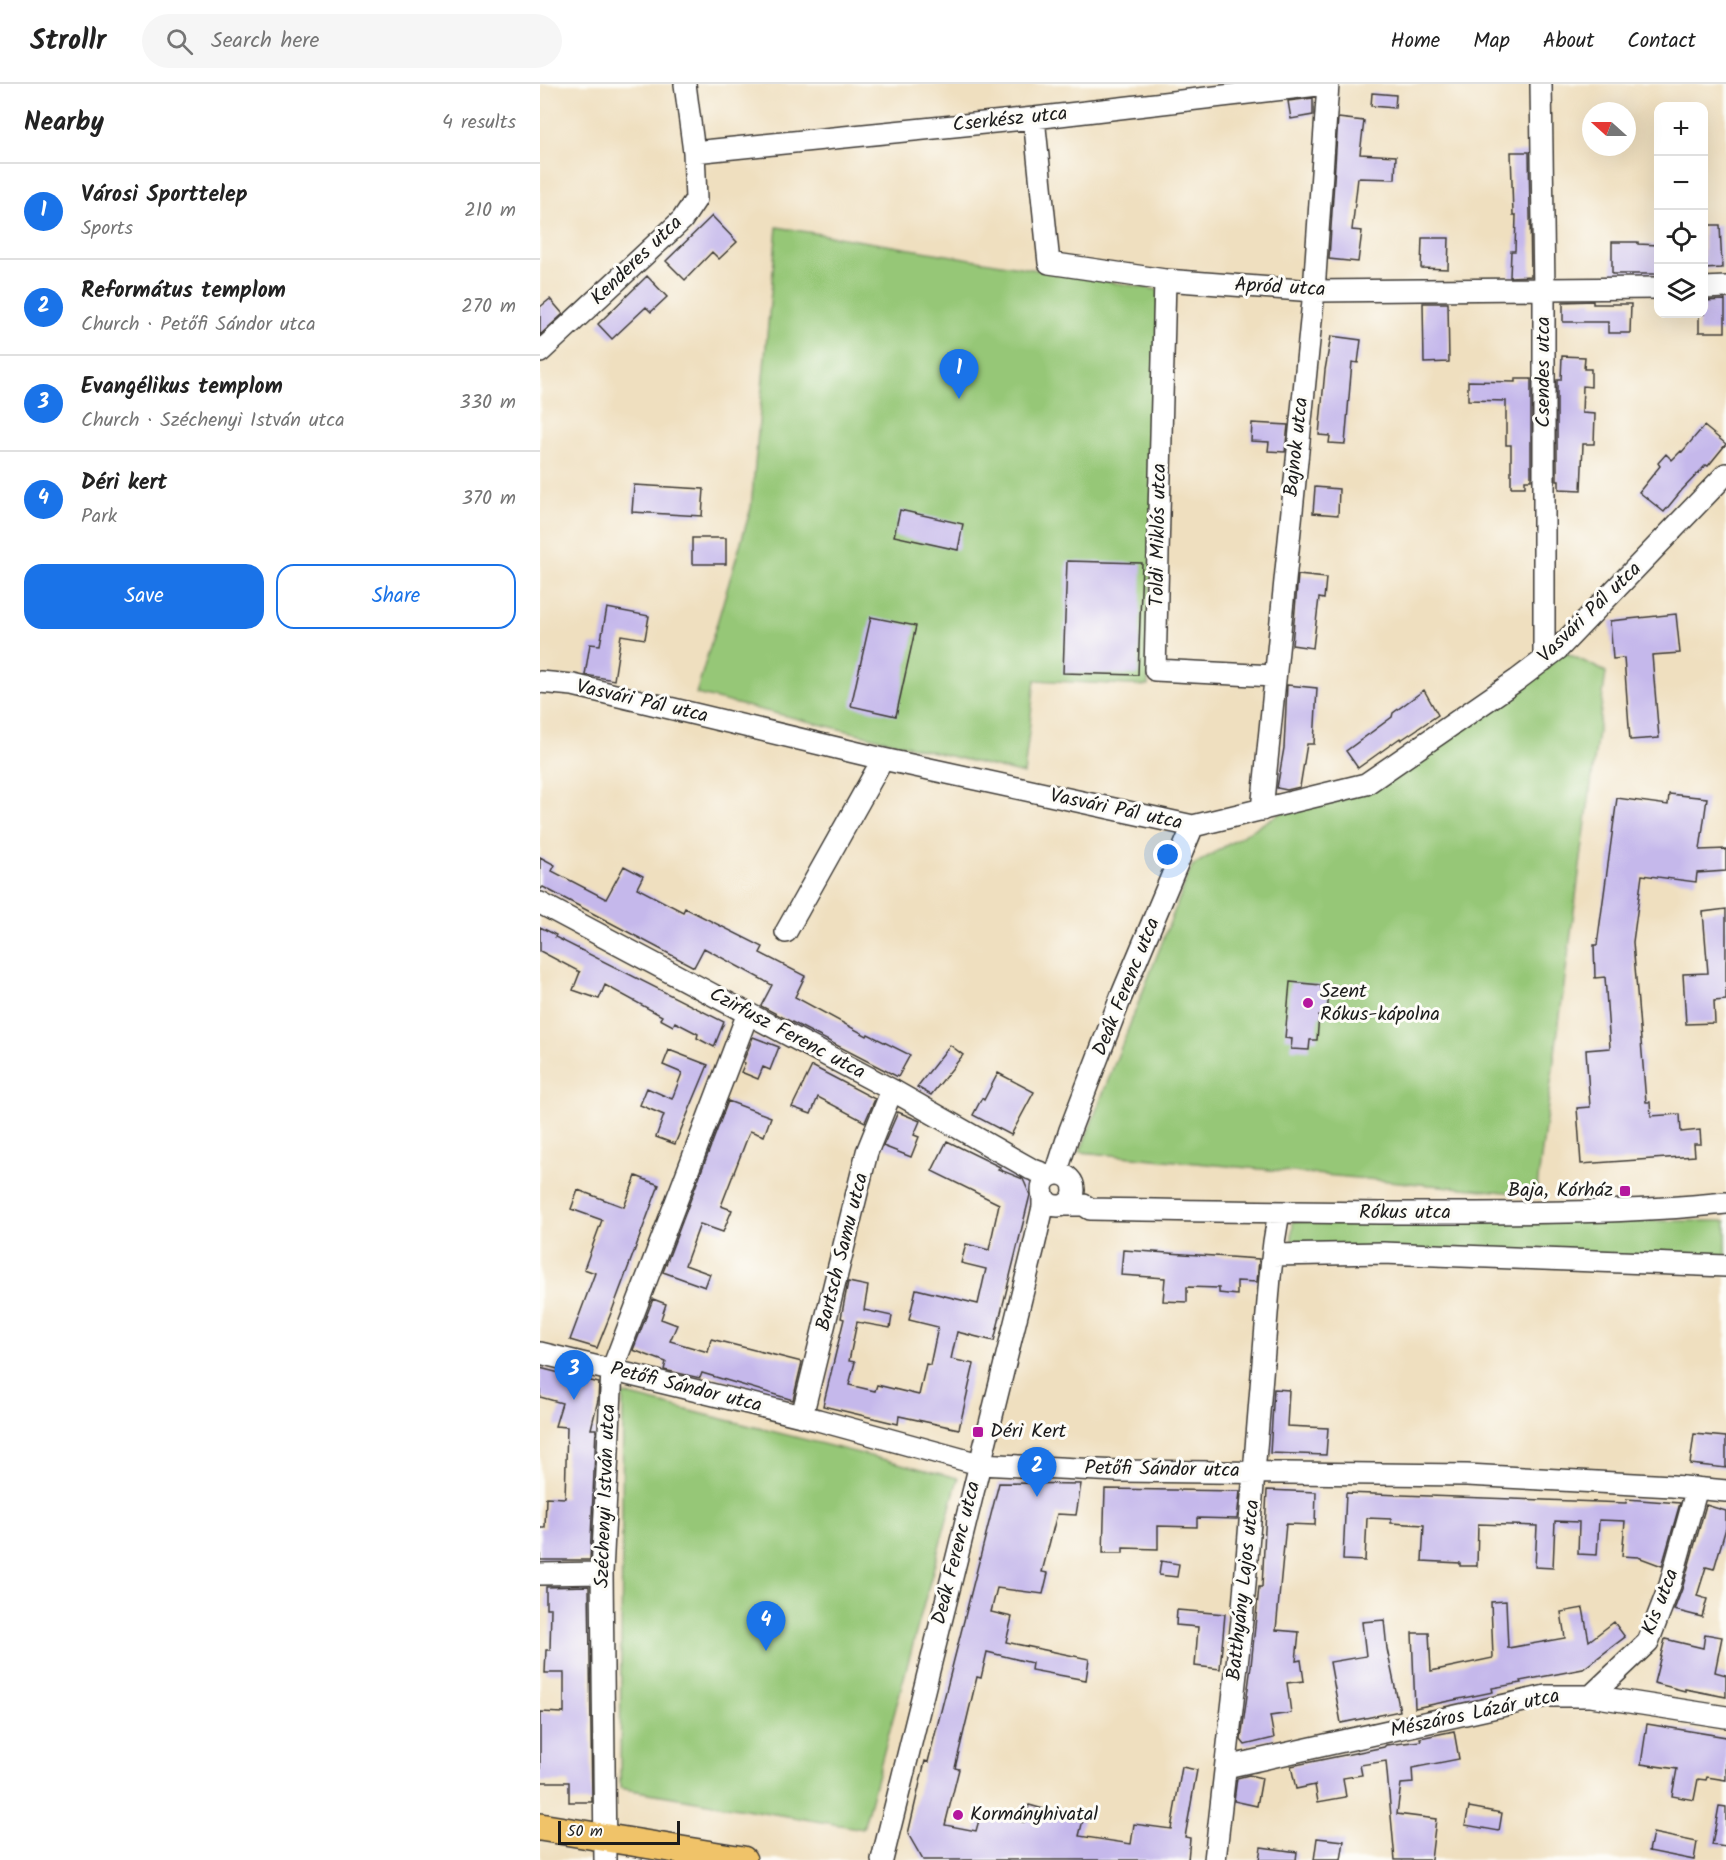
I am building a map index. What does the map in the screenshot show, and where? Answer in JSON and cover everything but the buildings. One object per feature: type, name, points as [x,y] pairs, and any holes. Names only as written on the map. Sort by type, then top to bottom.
[{"type":"main road","points":[[540,1827],[605,1849],[743,1860]]},
{"type":"street","name":"Kenderes utca","points":[[540,352],[682,220],[696,199],[694,152],[684,84]]},
{"type":"street","name":"Cserkész utca","points":[[694,152],[1034,118],[1327,84]]},
{"type":"street","name":"Bajnok utca","points":[[1262,810],[1314,291],[1327,84]]},
{"type":"street","name":"Csendes utca","points":[[1540,84],[1544,290],[1544,660]]},
{"type":"street","name":"Apród utca","points":[[1034,118],[1049,263],[1165,280],[1314,291],[1654,288]]},
{"type":"street","name":"Toldi Miklós utca","points":[[1165,280],[1155,670],[1274,676]]},
{"type":"street","points":[[1708,288],[1726,287]]},
{"type":"street","name":"Vasvári Pál utca","points":[[540,682],[573,685],[883,759],[1193,826],[1366,784],[1558,649],[1726,474]]},
{"type":"street","points":[[786,932],[883,759]]},
{"type":"street","name":"Deák Ferenc utca","points":[[882,1860],[1034,1246],[1052,1213],[1064,1150],[1121,997],[1193,826]]},
{"type":"street","name":"Czirfusz Ferenc utca","points":[[540,903],[892,1090],[1057,1188]]},
{"type":"street","name":"Széchenyi István utca","points":[[605,1849],[602,1573],[612,1370],[748,1013]]},
{"type":"street","name":"Bartsch Samu utca","points":[[802,1416],[867,1152],[892,1090]]},
{"type":"street","name":"Rókus utca","points":[[1057,1188],[1090,1209],[1522,1213],[1646,1209],[1726,1203]]},
{"type":"street","name":"Batthyány Lajos utca","points":[[1215,1860],[1256,1472],[1273,1255],[1279,1212]]},
{"type":"street","name":"Rókus utca","points":[[1273,1255],[1383,1253],[1726,1266]]},
{"type":"street","name":"Petőfi Sándor utca","points":[[540,1353],[802,1416],[979,1464],[1118,1471],[1467,1475],[1726,1491]]},
{"type":"street","name":"Kis utca","points":[[1592,1696],[1648,1642],[1670,1585],[1697,1488]]},
{"type":"street","points":[[540,1574],[602,1573]]},
{"type":"street","name":"Mészáros Lázár utca","points":[[1226,1767],[1546,1696],[1592,1696],[1726,1717]]},
{"type":"green space","points":[[777,227],[1159,290],[1148,686],[1035,680],[1024,774],[696,694],[751,508]]},
{"type":"green space","points":[[1558,649],[1606,672],[1536,1195],[1080,1152],[1192,866],[1299,802],[1366,784]]},
{"type":"green space","points":[[1293,1221],[1726,1221],[1726,1262],[1291,1252]]},
{"type":"green space","name":"Déri Kert","points":[[623,1394],[958,1478],[863,1829],[620,1788]]},
{"type":"place","name":"Városi Sporttelep","points":[[959,399]]},
{"type":"place","name":"Szent Rókus-kápolna","points":[[1308,1003]]},
{"type":"place","name":"Baja, Kórház","points":[[1625,1191]]},
{"type":"place","name":"Evangélikus templom","points":[[574,1400]]},
{"type":"place","name":"Déri Kert","points":[[978,1432]]},
{"type":"place","name":"Református templom","points":[[1037,1497]]},
{"type":"place","name":"Déri kert","points":[[766,1651]]},
{"type":"place","name":"Kormányhivatal","points":[[958,1815]]}]
